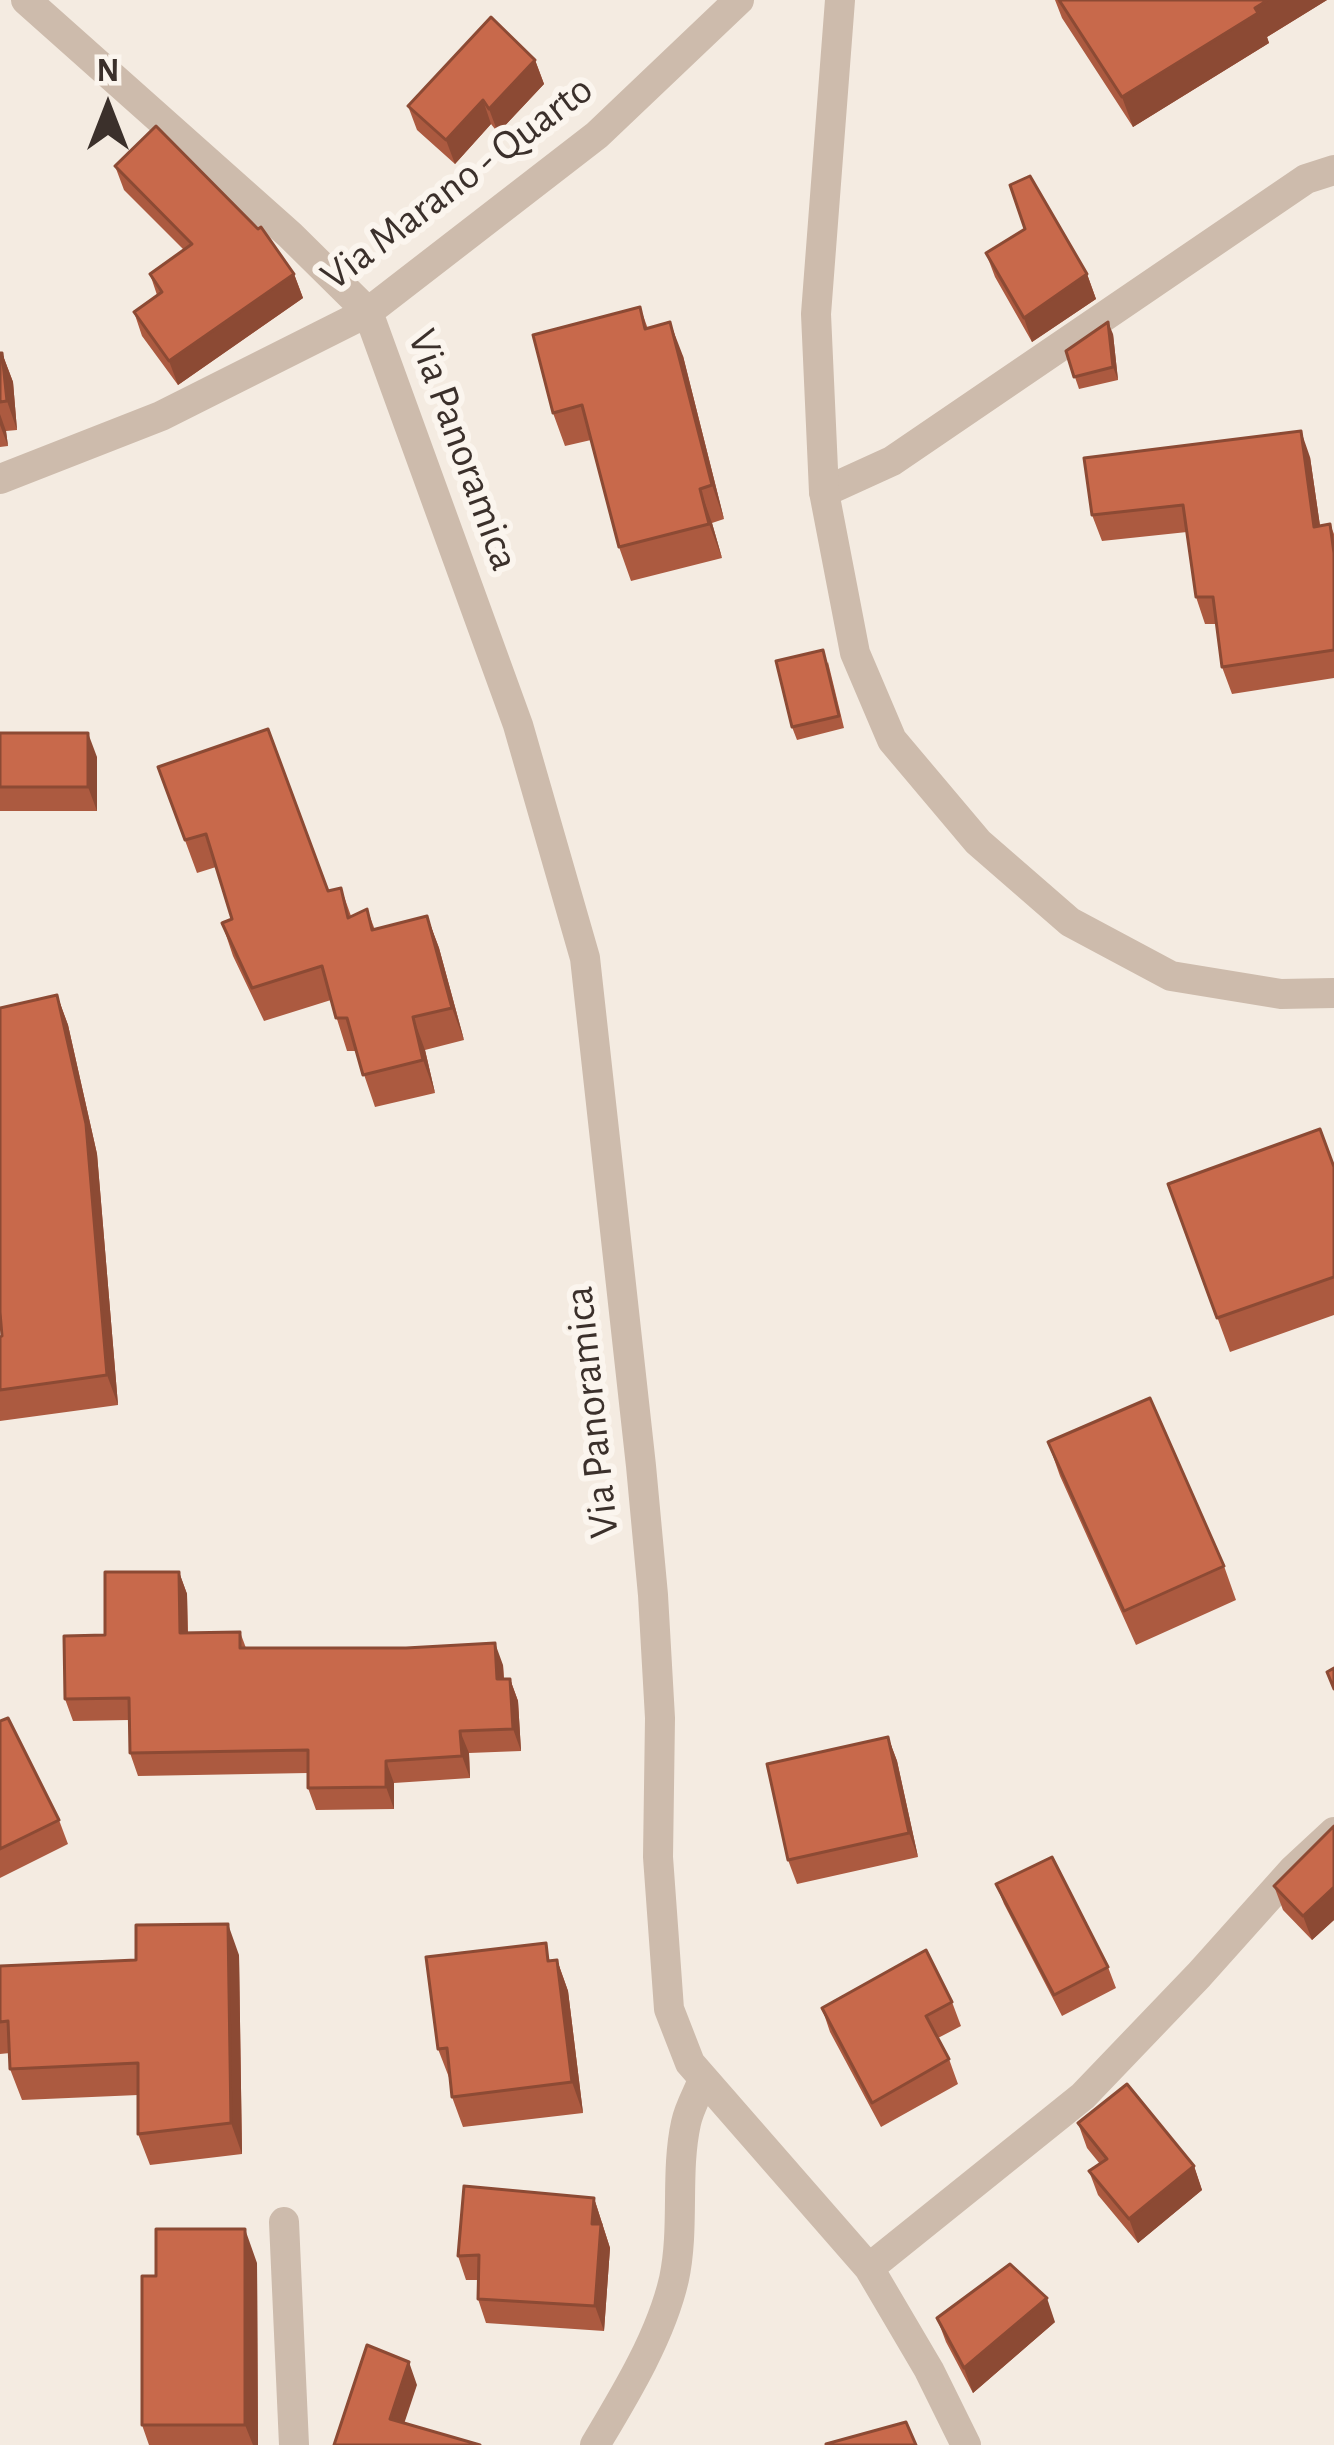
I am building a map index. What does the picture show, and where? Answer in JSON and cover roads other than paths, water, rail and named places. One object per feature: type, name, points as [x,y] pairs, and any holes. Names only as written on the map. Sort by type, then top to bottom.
[{"type":"street","points":[[26,0],[290,235],[368,312]]},
{"type":"street","name":"Via Marano - Quarto","points":[[0,479],[161,416],[368,312],[597,135],[739,0]]},
{"type":"street","points":[[840,0],[816,314],[824,492],[855,653],[892,740],[978,842],[1070,922],[1171,976],[1281,994],[1334,993]]},
{"type":"street","points":[[824,492],[892,461],[1306,179],[1334,170]]},
{"type":"street","name":"Via Panoramica","points":[[368,312],[518,724],[585,958],[653,1595],[660,1718],[658,1857],[669,2009],[690,2063],[703,2080],[869,2268],[966,2445]]},
{"type":"street","points":[[869,2268],[1083,2096],[1334,1832]]},
{"type":"street","points":[[595,2445],[630,2386],[674,2279],[686,2121],[703,2080]]},
{"type":"street","points":[[284,2222],[294,2445]]}]
